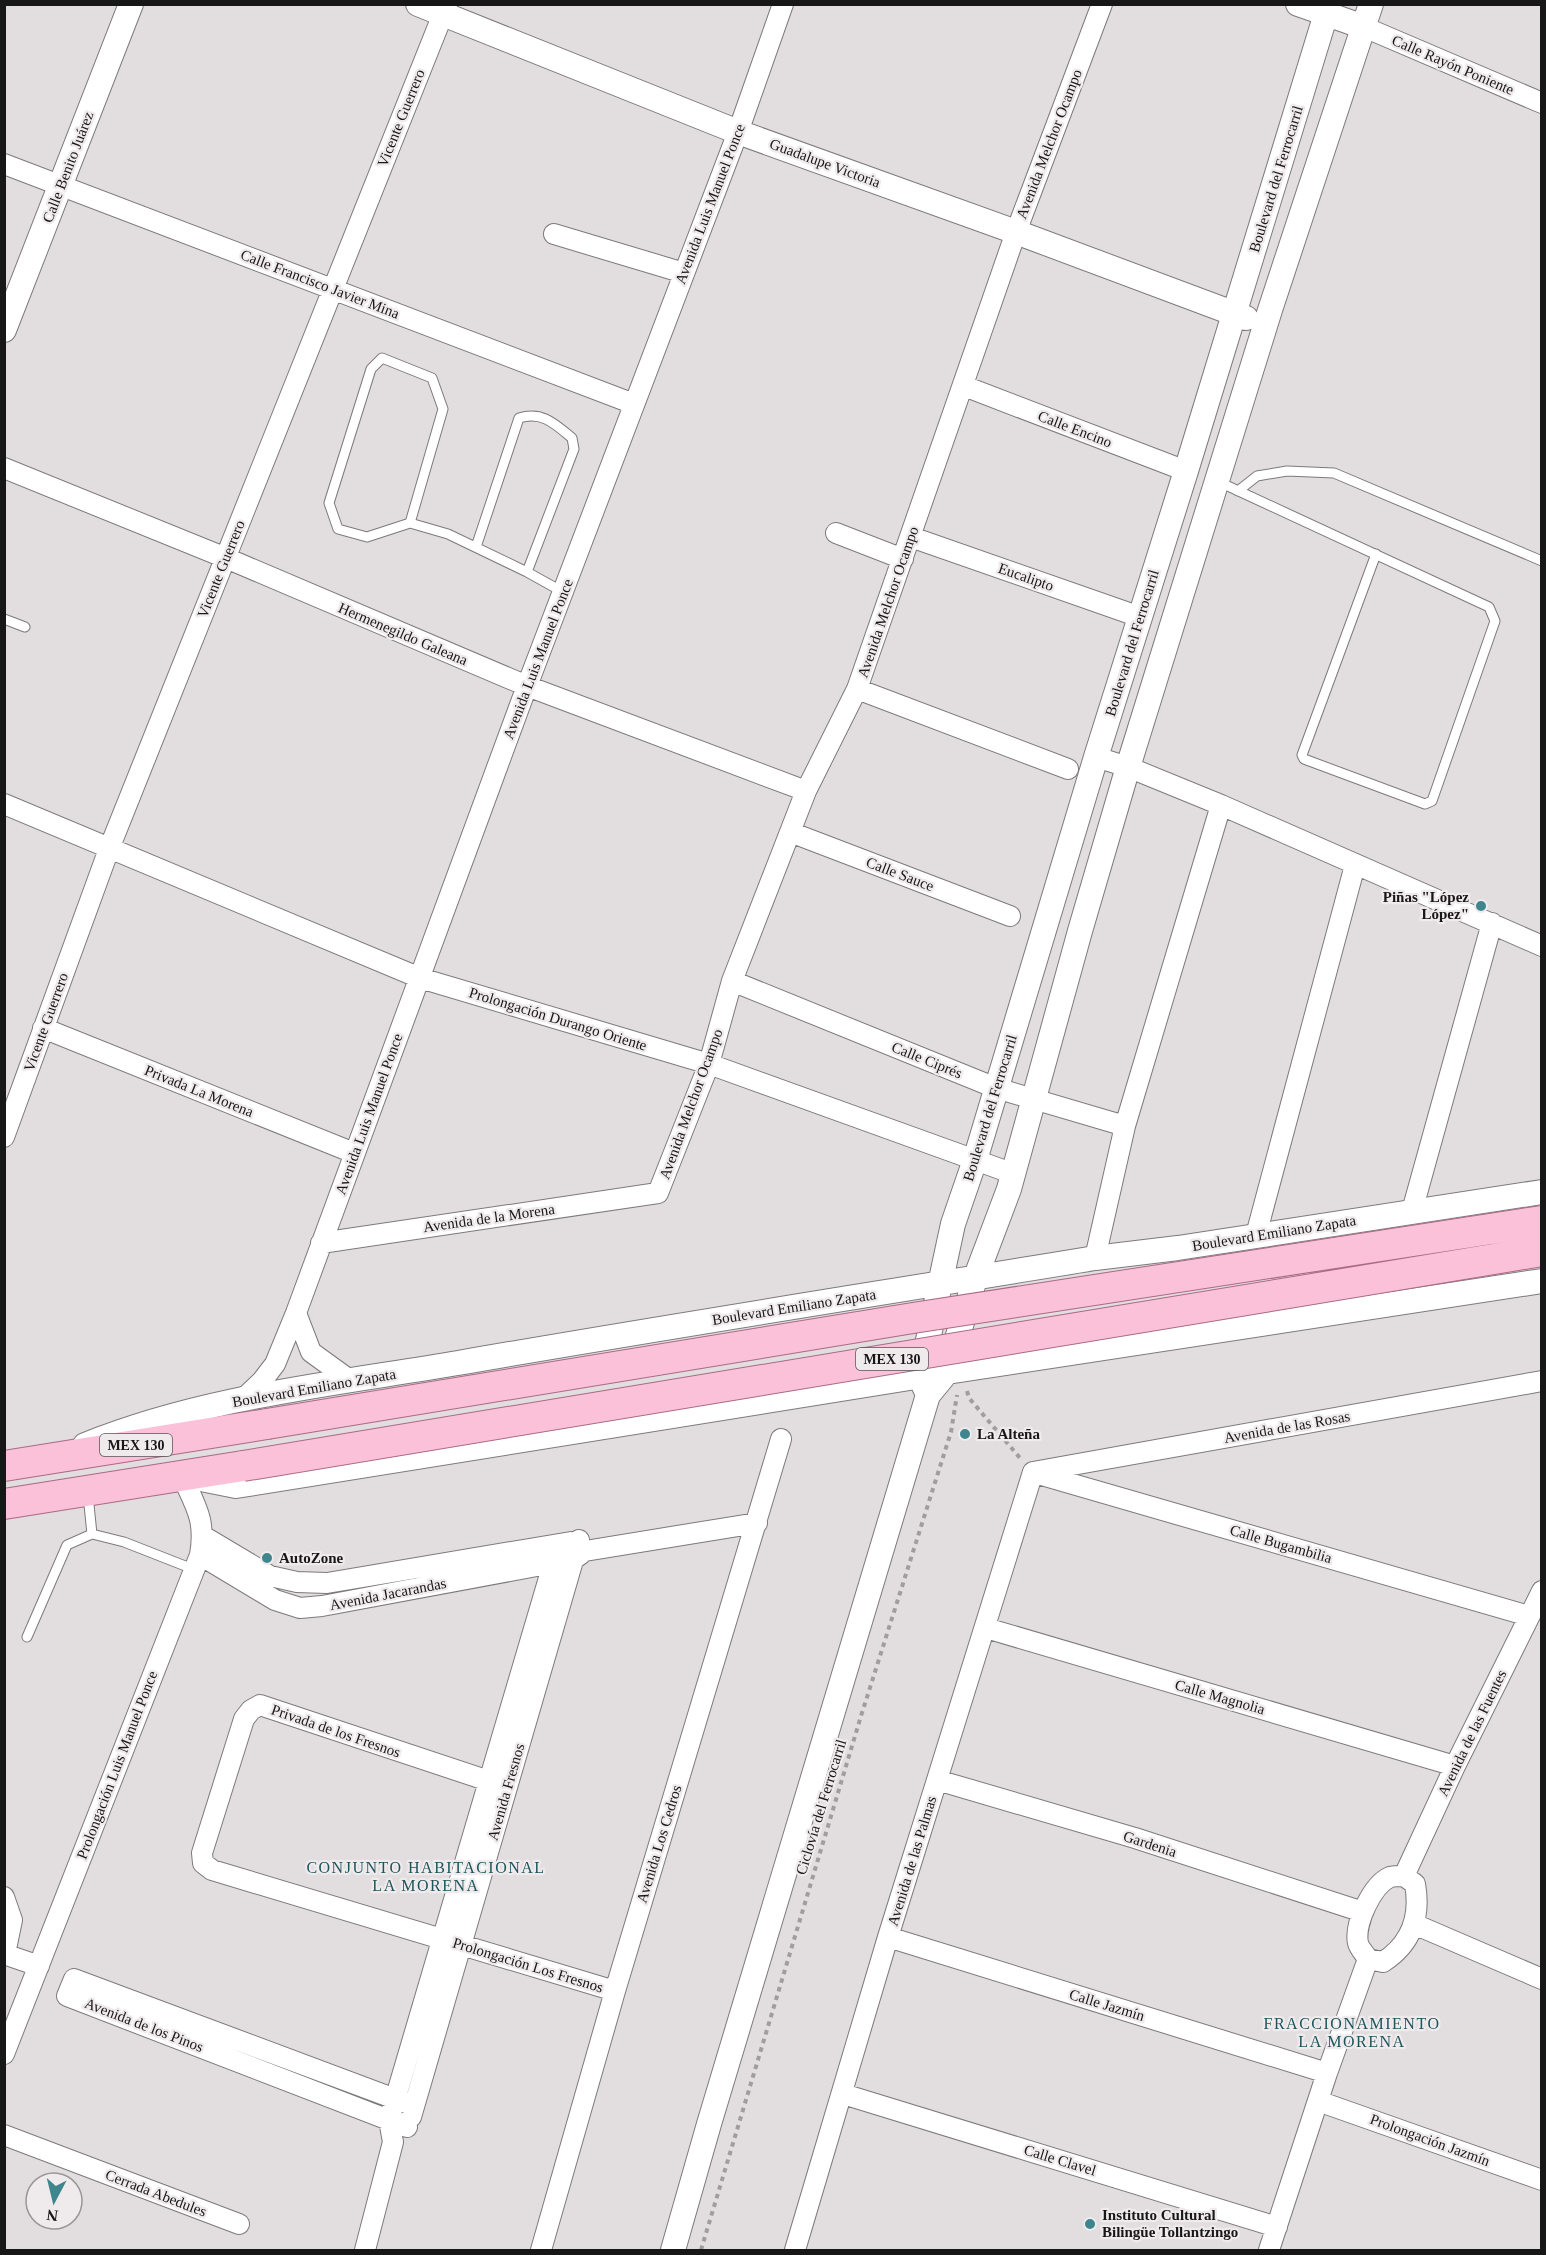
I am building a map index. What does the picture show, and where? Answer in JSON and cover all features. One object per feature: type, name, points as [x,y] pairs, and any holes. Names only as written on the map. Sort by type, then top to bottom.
[{"type":"main road","name":"Boulevard Emiliano Zapata","points":[[4,1466],[914,1318],[1542,1221]]},
{"type":"main road","name":"MEX 130","points":[[4,1504],[1542,1251]]},
{"type":"street","name":"Calle Benito Juárez","points":[[4,330],[131,4]]},
{"type":"street","name":"Guadalupe Victoria","points":[[418,4],[445,9],[738,132],[1016,232],[1233,314],[1266,324]]},
{"type":"street","name":"Avenida Luis Manuel Ponce","points":[[243,1399],[262,1381],[275,1364],[296,1313],[563,592],[738,132],[783,4]]},
{"type":"street","name":"Avenida Melchor Ocampo","points":[[658,1193],[709,1064],[732,981],[806,791],[857,689],[1016,232],[1102,4]]},
{"type":"street","points":[[1298,4],[1328,9],[1364,27]]},
{"type":"street","points":[[954,1371],[975,1279],[1014,1174],[1080,931],[1128,767],[1172,628],[1228,486],[1266,324],[1371,4]]},
{"type":"street","name":"Vicente Guerrero","points":[[4,1137],[109,849],[445,9]]},
{"type":"street","name":"Boulevard del Ferrocarril","points":[[673,2250],[924,1386],[940,1283],[953,1224],[975,1160],[1096,757],[1328,9]]},
{"type":"street","name":"Calle Rayón Poniente","points":[[1364,27],[1542,104]]},
{"type":"street","name":"Calle Francisco Javier Mina","points":[[4,165],[634,404]]},
{"type":"street","points":[[554,234],[684,273]]},
{"type":"street","name":"Calle Encino","points":[[964,386],[1186,471]]},
{"type":"street","name":"Hermenegildo Galeana","points":[[4,468],[226,558],[528,686],[806,791]]},
{"type":"street","points":[[1186,471],[1228,486]]},
{"type":"street","points":[[836,533],[903,559]]},
{"type":"street","name":"Eucalipto","points":[[911,537],[1140,617]]},
{"type":"street","points":[[1140,617],[1172,628]]},
{"type":"street","points":[[857,689],[1068,769]]},
{"type":"street","points":[[1096,757],[1128,767],[1221,805],[1542,945]]},
{"type":"street","name":"Prolongación Durango Oriente","points":[[4,804],[420,978],[709,1064],[1014,1174]]},
{"type":"street","points":[[1095,1258],[1125,1126],[1221,805]]},
{"type":"street","name":"Calle Sauce","points":[[790,832],[1010,916]]},
{"type":"street","points":[[1256,1235],[1355,864]]},
{"type":"street","points":[[1412,1211],[1492,923]]},
{"type":"street","name":"Calle Ciprés","points":[[732,981],[996,1088],[1125,1126]]},
{"type":"street","name":"Privada La Morena","points":[[43,1028],[354,1153]]},
{"type":"street","name":"Boulevard Emiliano Zapata","points":[[54,1458],[114,1433],[243,1399],[1095,1258],[1178,1248],[1542,1192]]},
{"type":"street","name":"Avenida de la Morena","points":[[321,1244],[658,1193]]},
{"type":"street","points":[[182,1476],[236,1486],[924,1386],[954,1371],[1542,1281]]},
{"type":"street","points":[[296,1313],[311,1352],[351,1381]]},
{"type":"street","name":"Avenida de las Rosas","points":[[1033,1472],[1542,1381]]},
{"type":"street","name":"Avenida Los Cedros","points":[[541,2250],[615,1991],[781,1439]]},
{"type":"street","name":"Calle Bugambilia","points":[[1033,1472],[1528,1616]]},
{"type":"street","name":"Avenida de las Palmas","points":[[798,2250],[888,1937],[1033,1472]]},
{"type":"street","name":"Prolongación Luis Manuel Ponce","points":[[4,2054],[197,1562],[203,1536],[200,1515],[182,1476]]},
{"type":"street","name":"Avenida Jacarandas","points":[[203,1536],[270,1576],[297,1582],[327,1583],[556,1554],[757,1523]]},
{"type":"street","name":"Avenida Fresnos","points":[[365,2250],[393,2142],[389,2120],[395,2099],[451,1942],[498,1785],[579,1550]]},
{"type":"street","name":"Avenida Jacarandas","points":[[197,1562],[275,1600],[300,1608],[322,1606],[556,1554]]},
{"type":"street","name":"Avenida Fresnos","points":[[498,1785],[556,1554]]},
{"type":"street","name":"Avenida de las Fuentes","points":[[1404,1876],[1455,1766],[1542,1591]]},
{"type":"street","name":"Calle Magnolia","points":[[986,1628],[1455,1766]]},
{"type":"street","name":"Privada de los Fresnos","points":[[451,1942],[212,1870],[203,1863],[202,1853],[244,1719],[251,1710],[260,1705],[498,1785]]},
{"type":"street","name":"Gardenia","points":[[937,1780],[1135,1838],[1363,1912]]},
{"type":"street","points":[[1404,1876],[1415,1884],[1418,1902],[1414,1924],[1396,1953],[1383,1962],[1368,1959],[1358,1944],[1358,1928],[1363,1912],[1381,1885],[1391,1877],[1404,1876]]},
{"type":"street","points":[[4,1897],[12,1920],[5,1954],[39,1966]]},
{"type":"street","points":[[1414,1924],[1542,1979]]},
{"type":"street","name":"Calle Jazmín","points":[[888,1937],[1327,2073]]},
{"type":"street","name":"Avenida Fresnos","points":[[393,2142],[407,2127],[414,2106],[451,1942]]},
{"type":"street","name":"Prolongación Los Fresnos","points":[[451,1942],[615,1991]]},
{"type":"street","points":[[1270,2250],[1327,2073],[1368,1959]]},
{"type":"street","name":"Avenida de los Pinos","points":[[407,2127],[68,1996],[74,1979],[414,2106]]},
{"type":"street","name":"Calle Clavel","points":[[843,2094],[1277,2227]]},
{"type":"street","name":"Prolongación Jazmín","points":[[1318,2101],[1542,2180]]},
{"type":"street","name":"Cerrada Abedules","points":[[4,2135],[240,2224]]},
{"type":"lane","points":[[410,523],[443,409],[432,378],[382,358],[371,369],[329,503],[338,529],[367,537],[410,523],[448,534],[563,592]]},
{"type":"lane","points":[[476,547],[519,418],[532,414],[552,421],[572,438],[574,449],[527,572]]},
{"type":"lane","points":[[1228,486],[1257,476],[1287,471],[1334,472],[1542,561]]},
{"type":"lane","points":[[1228,486],[1376,554],[1448,589],[1489,607],[1495,621],[1432,801],[1425,804],[1304,759],[1302,755],[1376,554]]},
{"type":"lane","points":[[4,619],[25,627]]},
{"type":"lane","points":[[88,1491],[92,1534]]},
{"type":"lane","points":[[27,1637],[67,1545],[92,1534],[197,1562]]},
{"type":"path","points":[[954,1371],[969,1398],[1033,1472]]},
{"type":"path","name":"Ciclovía del Ferrocarril","points":[[701,2250],[861,1716],[951,1432],[954,1371]]},
{"type":"place","name":"Piñas \"López López\"","points":[[1481,906]]},
{"type":"place","name":"La Alteña","points":[[965,1434]]},
{"type":"place","name":"AutoZone","points":[[267,1558]]},
{"type":"place","name":"Instituto Cultural Bilingüe Tollantzingo","points":[[1090,2224]]},
{"type":"district","name":"CONJUNTO HABITACIONAL LA MORENA","points":[[426,1876]]},
{"type":"district","name":"FRACCIONAMIENTO LA MORENA","points":[[1352,2032]]}]
